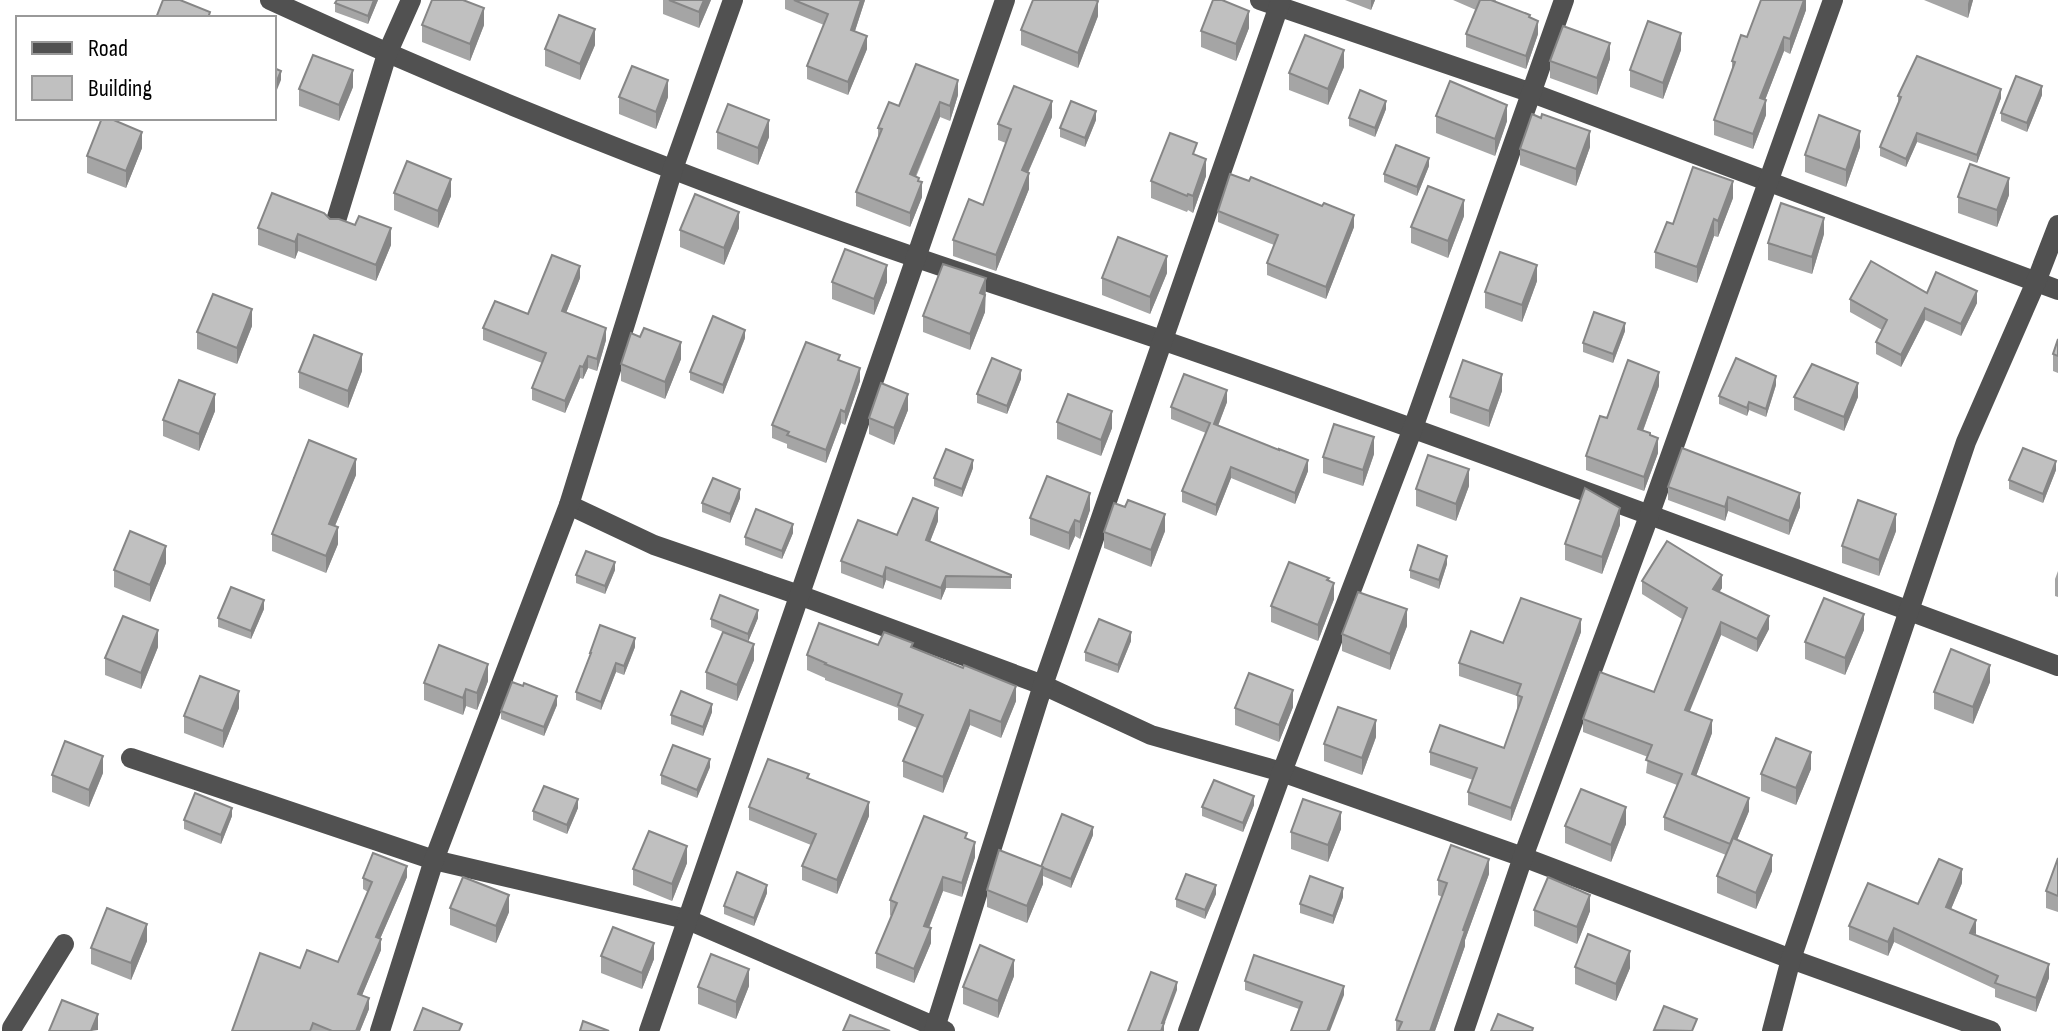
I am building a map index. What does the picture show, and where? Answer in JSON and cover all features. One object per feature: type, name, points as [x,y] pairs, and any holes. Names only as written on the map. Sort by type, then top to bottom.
[{"type":"street","points":[[270,0],[387,54],[673,169],[916,258],[1413,428],[2058,666]]},
{"type":"street","points":[[335,224],[387,54],[411,0]]},
{"type":"street","points":[[380,1031],[434,860],[569,505],[673,169],[733,0]]},
{"type":"street","points":[[649,1031],[1005,0]]},
{"type":"street","points":[[1188,1031],[1282,772],[1413,428],[1564,0]]},
{"type":"street","points":[[1464,1031],[1523,857],[1649,516],[1833,0]]},
{"type":"street","points":[[131,758],[434,860],[686,919],[938,1030],[1043,685],[1163,340],[1274,2],[1532,93],[2058,290]]},
{"type":"street","points":[[1772,1031],[1791,959],[1966,442],[2058,225]]},
{"type":"street","points":[[569,505],[654,545],[1043,685],[1151,735],[1282,772],[1523,857],[1991,1031]]},
{"type":"street","points":[[12,1031],[64,944]]},
{"type":"building","points":[[163,0],[180,0],[210,12],[209,16],[157,16]]},
{"type":"building","points":[[337,0],[374,0],[368,16],[335,3]]},
{"type":"building","points":[[432,0],[463,0],[484,8],[470,44],[422,25]]},
{"type":"building","points":[[669,0],[704,0],[699,12]]},
{"type":"building","points":[[794,0],[861,0],[851,30],[867,36],[848,82],[807,66],[828,14]]},
{"type":"building","points":[[1033,0],[1098,1],[1078,53],[1021,30]]},
{"type":"building","points":[[1213,0],[1222,0],[1249,11],[1236,44],[1201,31]]},
{"type":"building","points":[[1480,0],[1491,0],[1538,21],[1526,56],[1466,34]]},
{"type":"building","points":[[1761,0],[1804,0],[1790,39],[1784,37],[1760,98],[1766,100],[1753,134],[1714,120],[1735,62],[1732,61],[1741,35],[1747,37]]},
{"type":"building","points":[[559,15],[595,29],[580,64],[545,49]]},
{"type":"building","points":[[1648,21],[1681,33],[1663,83],[1630,70]]},
{"type":"building","points":[[1563,26],[1610,43],[1597,78],[1550,61]]},
{"type":"building","points":[[1305,35],[1344,50],[1328,89],[1289,73]]},
{"type":"building","points":[[313,55],[353,70],[339,105],[299,89]]},
{"type":"building","points":[[1917,56],[2001,89],[1977,155],[1917,133],[1906,159],[1880,147],[1901,97],[1898,96]]},
{"type":"building","points":[[916,64],[958,80],[950,106],[940,102],[910,174],[922,182],[910,213],[856,192],[882,129],[878,128],[889,102],[899,106]]},
{"type":"building","points":[[632,66],[668,80],[656,112],[619,97]]},
{"type":"building","points":[[2016,76],[2042,86],[2027,123],[2001,113]]},
{"type":"building","points":[[1450,81],[1507,105],[1495,139],[1436,116]]},
{"type":"building","points":[[1014,86],[1052,101],[1022,170],[1029,173],[996,255],[953,240],[969,199],[983,205],[1011,129],[998,124]]},
{"type":"building","points":[[1360,90],[1386,101],[1375,128],[1349,118]]},
{"type":"building","points":[[1071,101],[1096,111],[1085,138],[1060,128]]},
{"type":"building","points":[[728,104],[769,120],[758,148],[717,132]]},
{"type":"building","points":[[1532,114],[1541,118],[1542,114],[1590,131],[1576,169],[1520,149]]},
{"type":"building","points":[[1819,115],[1860,131],[1846,170],[1805,155]]},
{"type":"building","points":[[101,120],[114,120],[142,132],[126,171],[87,156]]},
{"type":"building","points":[[1170,133],[1197,143],[1193,154],[1206,159],[1193,196],[1151,181]]},
{"type":"building","points":[[1396,145],[1429,158],[1417,187],[1384,174]]},
{"type":"building","points":[[407,161],[451,179],[438,211],[394,193]]},
{"type":"building","points":[[1970,164],[2009,178],[1997,210],[1958,197]]},
{"type":"building","points":[[1693,167],[1733,181],[1718,221],[1714,219],[1697,267],[1655,252],[1667,222],[1673,224]]},
{"type":"building","points":[[1230,174],[1249,181],[1251,177],[1322,206],[1324,203],[1354,215],[1326,287],[1267,263],[1278,235],[1218,211]]},
{"type":"building","points":[[1428,186],[1464,200],[1448,241],[1411,227]]},
{"type":"building","points":[[272,193],[324,213],[330,219],[355,225],[359,216],[391,228],[376,265],[298,234],[295,242],[258,228]]},
{"type":"building","points":[[695,194],[739,212],[724,248],[680,230]]},
{"type":"building","points":[[1781,203],[1824,218],[1812,257],[1768,243]]},
{"type":"building","points":[[1118,237],[1167,256],[1150,297],[1102,278]]},
{"type":"building","points":[[845,249],[887,265],[874,299],[832,282]]},
{"type":"building","points":[[1500,252],[1537,265],[1522,305],[1485,292]]},
{"type":"building","points":[[552,255],[580,266],[562,311],[606,328],[597,359],[588,356],[583,367],[580,366],[565,401],[532,388],[546,353],[483,328],[495,301],[528,314]]},
{"type":"building","points":[[1871,261],[1927,293],[1936,272],[1977,291],[1961,324],[1925,308],[1901,355],[1876,342],[1887,320],[1850,299]]},
{"type":"building","points":[[943,264],[986,278],[980,293],[985,295],[970,334],[923,316]]},
{"type":"building","points":[[213,294],[252,309],[237,348],[197,332]]},
{"type":"building","points":[[1594,312],[1625,323],[1613,354],[1583,343]]},
{"type":"building","points":[[713,316],[745,330],[723,385],[690,372]]},
{"type":"building","points":[[644,328],[681,342],[665,382],[621,364],[631,333],[640,337]]},
{"type":"building","points":[[314,335],[362,354],[348,391],[299,372]]},
{"type":"building","points":[[2058,339],[2058,356],[2053,354]]},
{"type":"building","points":[[806,342],[840,355],[838,360],[860,368],[845,412],[841,410],[826,450],[787,435],[789,432],[772,425]]},
{"type":"building","points":[[992,358],[1021,370],[1007,406],[977,394]]},
{"type":"building","points":[[1736,358],[1776,376],[1766,409],[1749,402],[1747,408],[1719,396]]},
{"type":"building","points":[[1463,360],[1502,374],[1489,411],[1450,397]]},
{"type":"building","points":[[1628,360],[1659,372],[1638,429],[1658,438],[1644,477],[1586,456],[1600,416],[1607,418]]},
{"type":"building","points":[[1812,364],[1858,383],[1844,417],[1794,397]]},
{"type":"building","points":[[1184,374],[1227,390],[1214,424],[1308,460],[1295,493],[1231,467],[1216,505],[1182,491],[1210,423],[1171,407]]},
{"type":"building","points":[[179,380],[215,394],[199,434],[163,420]]},
{"type":"building","points":[[881,383],[908,394],[894,428],[869,418]]},
{"type":"building","points":[[1068,394],[1112,411],[1101,440],[1057,422]]},
{"type":"building","points":[[1334,424],[1374,437],[1363,470],[1323,457]]},
{"type":"building","points":[[309,440],[356,459],[329,524],[338,527],[326,556],[272,534]]},
{"type":"building","points":[[1682,448],[1800,493],[1789,521],[1728,497],[1725,507],[1668,487]]},
{"type":"building","points":[[2023,448],[2056,461],[2043,494],[2009,480]]},
{"type":"building","points":[[946,449],[973,460],[962,489],[934,478]]},
{"type":"building","points":[[1428,455],[1469,469],[1456,504],[1416,489]]},
{"type":"building","points":[[1047,476],[1090,493],[1080,522],[1075,520],[1069,533],[1030,518]]},
{"type":"building","points":[[713,478],[740,489],[730,514],[702,503]]},
{"type":"building","points":[[1585,488],[1620,508],[1602,557],[1565,544]]},
{"type":"building","points":[[913,498],[938,508],[926,540],[1011,577],[946,576],[941,588],[886,567],[883,577],[841,561],[858,520],[897,535]]},
{"type":"building","points":[[1128,500],[1165,514],[1151,550],[1104,532],[1114,503],[1125,507]]},
{"type":"building","points":[[1858,500],[1896,514],[1879,560],[1842,546]]},
{"type":"building","points":[[756,509],[793,524],[782,551],[745,537]]},
{"type":"building","points":[[130,531],[166,546],[150,585],[114,570]]},
{"type":"building","points":[[1667,541],[1722,575],[1713,589],[1769,616],[1757,639],[1721,622],[1685,710],[1712,720],[1692,774],[1749,798],[1730,844],[1664,817],[1682,774],[1646,760],[1652,745],[1583,719],[1600,672],[1654,692],[1687,608],[1642,581]]},
{"type":"building","points":[[1418,545],[1447,556],[1439,580],[1410,570]]},
{"type":"building","points":[[586,551],[615,562],[605,586],[576,575]]},
{"type":"building","points":[[1289,562],[1329,578],[1327,580],[1334,583],[1318,625],[1271,606]]},
{"type":"building","points":[[231,587],[264,600],[251,631],[218,618]]},
{"type":"building","points":[[1358,592],[1407,609],[1390,654],[1342,634]]},
{"type":"building","points":[[720,595],[758,610],[748,634],[711,619]]},
{"type":"building","points":[[1521,598],[1581,619],[1511,808],[1468,792],[1477,768],[1430,752],[1440,725],[1504,748],[1522,697],[1517,695],[1521,684],[1459,663],[1471,631],[1503,643]]},
{"type":"building","points":[[1824,598],[1864,614],[1845,658],[1805,642]]},
{"type":"building","points":[[123,616],[158,630],[141,673],[105,658]]},
{"type":"building","points":[[1099,619],[1131,632],[1118,665],[1085,652]]},
{"type":"building","points":[[819,623],[878,645],[884,632],[913,643],[911,647],[1016,686],[1001,722],[970,710],[943,777],[903,761],[923,715],[898,705],[902,694],[807,655]]},
{"type":"building","points":[[600,625],[635,638],[624,666],[616,663],[601,702],[576,692]]},
{"type":"building","points":[[723,632],[754,644],[737,685],[706,672]]},
{"type":"building","points":[[439,645],[488,664],[477,693],[466,689],[463,698],[424,683]]},
{"type":"building","points":[[1951,649],[1990,665],[1973,707],[1934,692]]},
{"type":"building","points":[[1249,673],[1293,690],[1279,725],[1235,708]]},
{"type":"building","points":[[200,676],[239,691],[223,731],[184,716]]},
{"type":"building","points":[[512,682],[523,686],[524,683],[557,696],[544,727],[501,711]]},
{"type":"building","points":[[681,691],[712,704],[703,727],[671,715]]},
{"type":"building","points":[[1338,707],[1376,720],[1362,758],[1324,744]]},
{"type":"building","points":[[1776,738],[1811,752],[1796,788],[1761,774]]},
{"type":"building","points":[[65,741],[103,756],[89,790],[52,775]]},
{"type":"building","points":[[673,745],[710,759],[697,790],[661,775]]},
{"type":"building","points":[[768,759],[869,802],[837,880],[802,866],[816,834],[749,807]]},
{"type":"building","points":[[1214,780],[1254,796],[1243,823],[1202,807]]},
{"type":"building","points":[[544,786],[578,799],[567,825],[533,811]]},
{"type":"building","points":[[1581,789],[1626,807],[1611,845],[1565,826]]},
{"type":"building","points":[[195,793],[232,808],[221,835],[184,820]]},
{"type":"building","points":[[1303,799],[1341,812],[1328,845],[1291,832]]},
{"type":"building","points":[[1062,814],[1093,827],[1071,879],[1041,867]]},
{"type":"building","points":[[924,816],[967,833],[965,838],[975,842],[962,883],[943,877],[924,926],[931,928],[914,969],[876,953],[897,903],[890,900]]},
{"type":"building","points":[[649,831],[687,846],[672,884],[633,869]]},
{"type":"building","points":[[1733,838],[1772,855],[1756,893],[1717,876]]},
{"type":"building","points":[[1451,845],[1489,859],[1430,1031],[1398,1031],[1402,1022],[1396,1020],[1447,883],[1438,880]]},
{"type":"building","points":[[999,850],[1043,867],[1027,906],[987,890]]},
{"type":"building","points":[[373,853],[407,866],[376,937],[381,939],[358,994],[369,998],[356,1031],[332,1031],[313,1023],[310,1031],[232,1031],[260,953],[300,968],[307,950],[338,962],[372,882],[363,878]]},
{"type":"building","points":[[2058,858],[2058,896],[2046,891]]},
{"type":"building","points":[[1939,859],[1962,869],[1946,907],[1976,920],[1970,933],[2049,964],[2036,998],[1995,983],[1998,976],[1894,928],[1888,942],[1849,926],[1868,883],[1918,904]]},
{"type":"building","points":[[737,872],[767,885],[754,918],[724,906]]},
{"type":"building","points":[[1186,874],[1216,885],[1205,910],[1176,899]]},
{"type":"building","points":[[1310,876],[1343,888],[1333,916],[1300,904]]},
{"type":"building","points":[[463,877],[509,895],[496,926],[450,908]]},
{"type":"building","points":[[1548,877],[1590,895],[1577,927],[1534,910]]},
{"type":"building","points":[[107,908],[147,924],[131,963],[91,948]]},
{"type":"building","points":[[613,927],[654,943],[642,973],[601,956]]},
{"type":"building","points":[[1588,934],[1630,951],[1616,984],[1575,967]]},
{"type":"building","points":[[980,945],[1014,960],[998,1001],[963,987]]},
{"type":"building","points":[[711,954],[749,969],[736,1002],[698,987]]},
{"type":"building","points":[[1254,955],[1344,986],[1327,1031],[1291,1031],[1302,1002],[1245,981]]},
{"type":"building","points":[[1151,972],[1177,982],[1161,1031],[1128,1031]]},
{"type":"building","points":[[62,1000],[98,1014],[91,1031],[49,1031]]},
{"type":"building","points":[[1664,1006],[1697,1019],[1692,1031],[1654,1030]]},
{"type":"building","points":[[423,1008],[462,1024],[459,1031],[414,1031]]},
{"type":"building","points":[[1498,1014],[1533,1028],[1532,1031],[1491,1031]]},
{"type":"building","points":[[850,1015],[890,1031],[843,1031]]},
{"type":"building","points":[[583,1021],[609,1031],[580,1031]]}]
